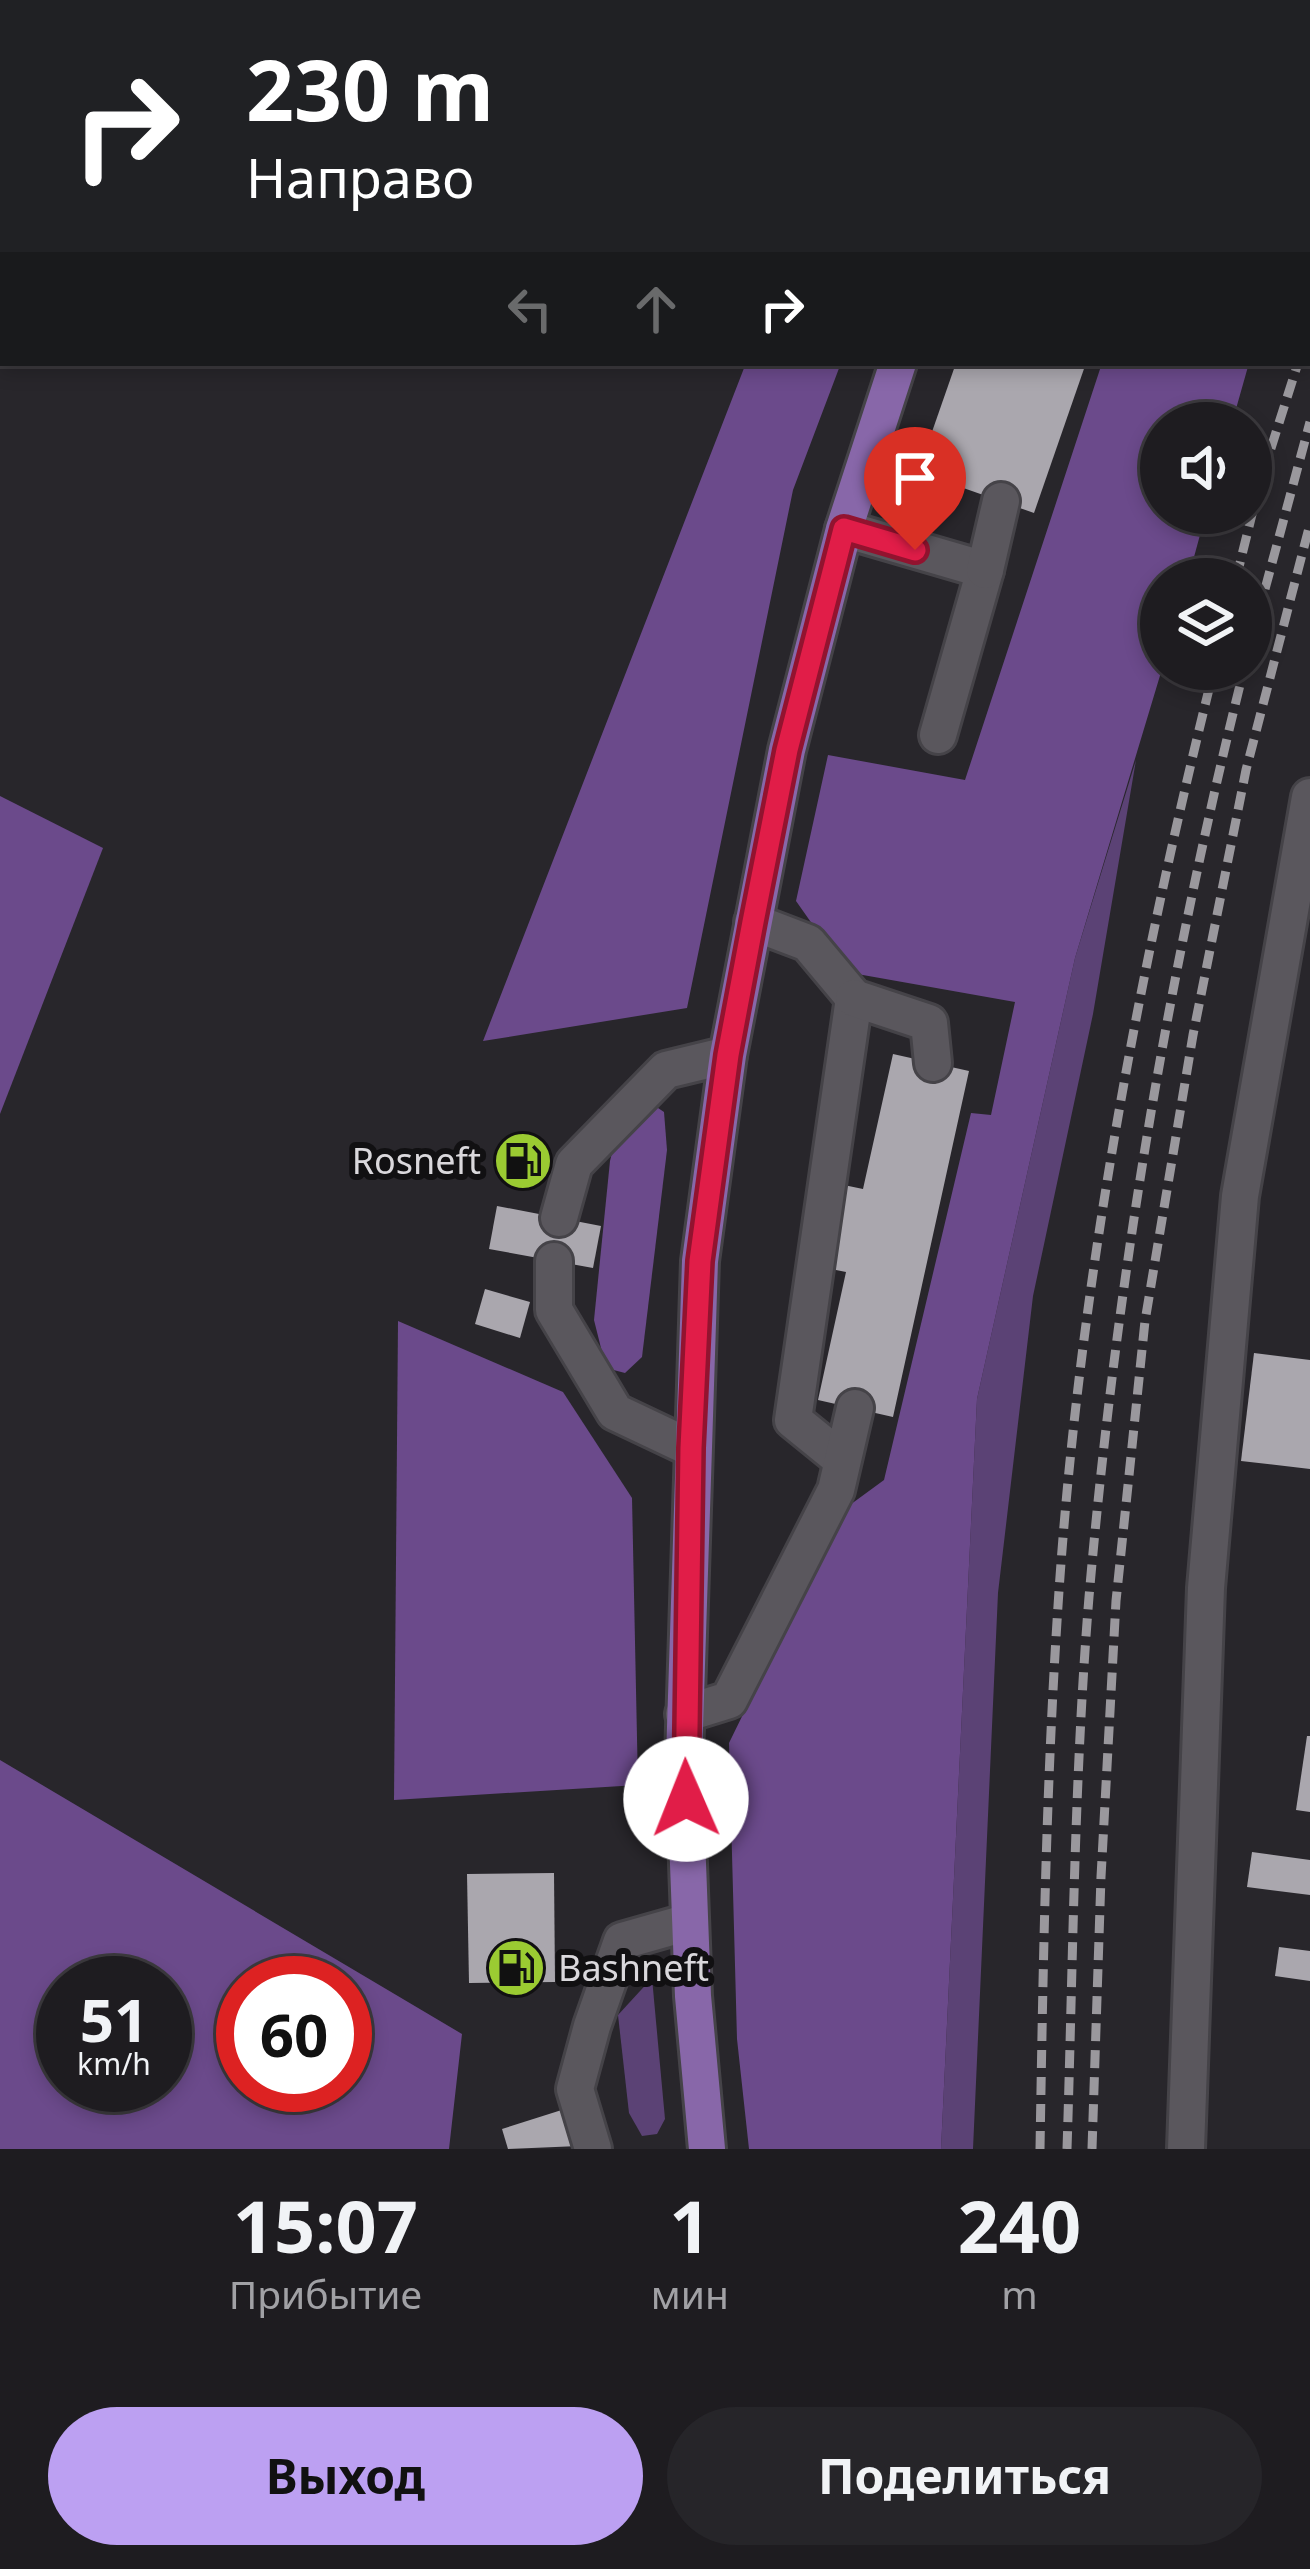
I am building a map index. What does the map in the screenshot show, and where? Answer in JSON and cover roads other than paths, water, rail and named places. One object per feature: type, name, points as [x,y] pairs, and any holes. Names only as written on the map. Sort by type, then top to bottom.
[{"type":"main road","points":[[706,2149],[689,1922],[684,1714],[700,1261],[728,1055],[787,750],[844,529],[897,366]]},
{"type":"lane","points":[[938,735],[986,571],[1001,501]]},
{"type":"lane","points":[[844,529],[986,571]]},
{"type":"lane","points":[[1186,2149],[1206,1588],[1240,1196],[1310,796]]},
{"type":"lane","points":[[753,922],[808,943],[854,998],[929,1023],[933,1063]]},
{"type":"lane","points":[[841,1459],[793,1420],[854,998]]},
{"type":"lane","points":[[559,1218],[574,1164],[666,1070],[728,1055]]},
{"type":"lane","points":[[554,1261],[554,1310],[615,1412],[691,1448]]},
{"type":"lane","points":[[684,1714],[729,1700],[836,1490],[855,1408]]},
{"type":"lane","points":[[593,2149],[575,2089],[622,1941],[689,1922]]},
{"type":"railway","points":[[1241,558],[1297,366]]},
{"type":"railway","points":[[1272,563],[1310,422]]},
{"type":"railway","points":[[1092,2149],[1116,1601],[1145,1321],[1193,1035],[1246,770],[1310,524]]},
{"type":"railway","points":[[1040,2149],[1054,1674],[1080,1370],[1137,1017],[1209,690]]},
{"type":"railway","points":[[1067,2149],[1077,1804],[1100,1480],[1148,1130],[1192,898],[1239,690]]},
{"type":"place","name":"Rosneft","points":[[523,1161]]},
{"type":"place","name":"Bashneft","points":[[516,1968]]}]
